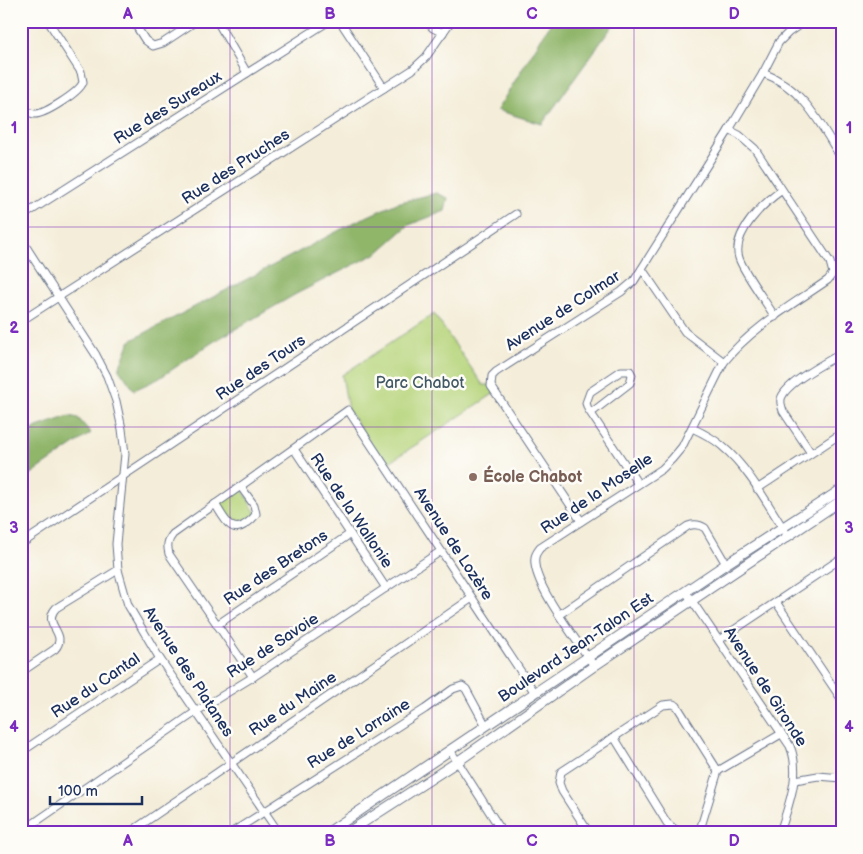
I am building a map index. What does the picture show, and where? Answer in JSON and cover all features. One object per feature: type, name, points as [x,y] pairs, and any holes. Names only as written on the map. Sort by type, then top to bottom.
[{"type":"street","points":[[21,104],[27,112],[32,114],[43,112],[78,91],[83,82],[82,72],[48,21]]},
{"type":"street","points":[[133,21],[146,40],[153,46],[163,43],[196,21]]},
{"type":"street","points":[[217,21],[247,73]]},
{"type":"street","name":"Rue des Sureaux","points":[[21,217],[329,21]]},
{"type":"street","points":[[340,21],[384,88]]},
{"type":"street","points":[[426,21],[433,28],[443,33]]},
{"type":"street","name":"Rue des Pruches","points":[[21,321],[412,70],[426,57],[451,21]]},
{"type":"street","name":"Avenue de Colmar","points":[[581,521],[491,386],[492,376],[621,292],[634,281],[764,73],[779,42],[805,21]]},
{"type":"street","points":[[764,73],[776,77],[797,93],[808,105],[842,159]]},
{"type":"street","name":"Rue de la Moselle","points":[[594,666],[539,580],[535,557],[540,548],[662,469],[682,447],[724,362],[745,339],[828,280],[833,273],[830,262],[755,149],[740,135],[729,130]]},
{"type":"street","points":[[776,317],[741,263],[738,249],[746,227],[757,212],[767,201],[782,190]]},
{"type":"street","name":"Rue des Tours","points":[[21,544],[516,214]]},
{"type":"street","name":"Avenue des Platanes","points":[[21,239],[60,296],[96,355],[107,376],[116,400],[125,454],[124,477],[118,508],[118,570],[128,605],[160,659],[232,762],[278,833]]},
{"type":"street","points":[[642,268],[685,332],[724,362]]},
{"type":"street","points":[[811,453],[784,411],[781,405],[782,399],[790,386],[842,353]]},
{"type":"street","points":[[591,413],[630,382],[632,375],[630,371],[621,371],[590,392],[586,403],[591,413],[638,484]]},
{"type":"street","name":"Avenue de Lozère","points":[[294,450],[348,410],[535,693]]},
{"type":"street","points":[[692,428],[713,439],[727,450],[741,466],[786,532]]},
{"type":"street","points":[[757,489],[842,433]]},
{"type":"street","points":[[253,677],[170,554],[168,548],[169,538],[294,450]]},
{"type":"street","name":"Rue de la Wallonie","points":[[294,450],[386,588]]},
{"type":"street","points":[[215,504],[230,526],[241,528],[254,518],[256,514],[254,505],[241,486]]},
{"type":"street","name":"Boulevard Jean-Talon Est","points":[[347,833],[457,762],[692,600],[842,489]]},
{"type":"street","name":"Boulevard Jean-Talon Est","points":[[327,833],[726,564],[842,500]]},
{"type":"street","points":[[560,614],[692,525],[705,528],[726,564]]},
{"type":"street","name":"Rue des Bretons","points":[[218,625],[350,534]]},
{"type":"street","name":"Rue de Savoie","points":[[21,832],[197,711],[253,677],[441,551]]},
{"type":"street","points":[[719,640],[842,558]]},
{"type":"street","points":[[21,672],[55,650],[59,645],[59,637],[51,620],[51,615],[56,608],[118,570]]},
{"type":"street","name":"Avenue de Gironde","points":[[686,592],[790,746],[794,756],[795,780],[780,833]]},
{"type":"street","name":"Rue du Maine","points":[[129,833],[472,598]]},
{"type":"street","points":[[776,602],[842,700]]},
{"type":"street","name":"Rue du Cantal","points":[[21,752],[160,659]]},
{"type":"street","name":"Rue de Lorraine","points":[[231,833],[425,709],[452,688],[462,686],[466,689],[486,726]]},
{"type":"street","points":[[589,833],[562,791],[559,783],[561,772],[663,705],[673,704],[681,711],[718,771]]},
{"type":"street","points":[[698,833],[718,771],[781,734]]},
{"type":"street","points":[[614,737],[667,823],[679,833]]},
{"type":"street","points":[[450,750],[503,833]]},
{"type":"street","points":[[795,780],[818,776],[842,778]]},
{"type":"green space","points":[[552,21],[616,21],[542,124],[497,110]]},
{"type":"green space","points":[[436,193],[448,198],[445,211],[409,225],[377,253],[296,294],[213,342],[158,379],[134,390],[119,369],[130,341],[355,222],[397,203]]},
{"type":"green space","name":"Parc Chabot","points":[[434,314],[483,385],[491,385],[495,391],[492,395],[385,465],[348,410],[342,375]]},
{"type":"green space","points":[[69,416],[78,418],[91,433],[21,481],[21,437],[37,427]]},
{"type":"green space","points":[[241,487],[256,514],[237,528],[215,504]]},
{"type":"place","name":"École Chabot","points":[[473,477]]}]
